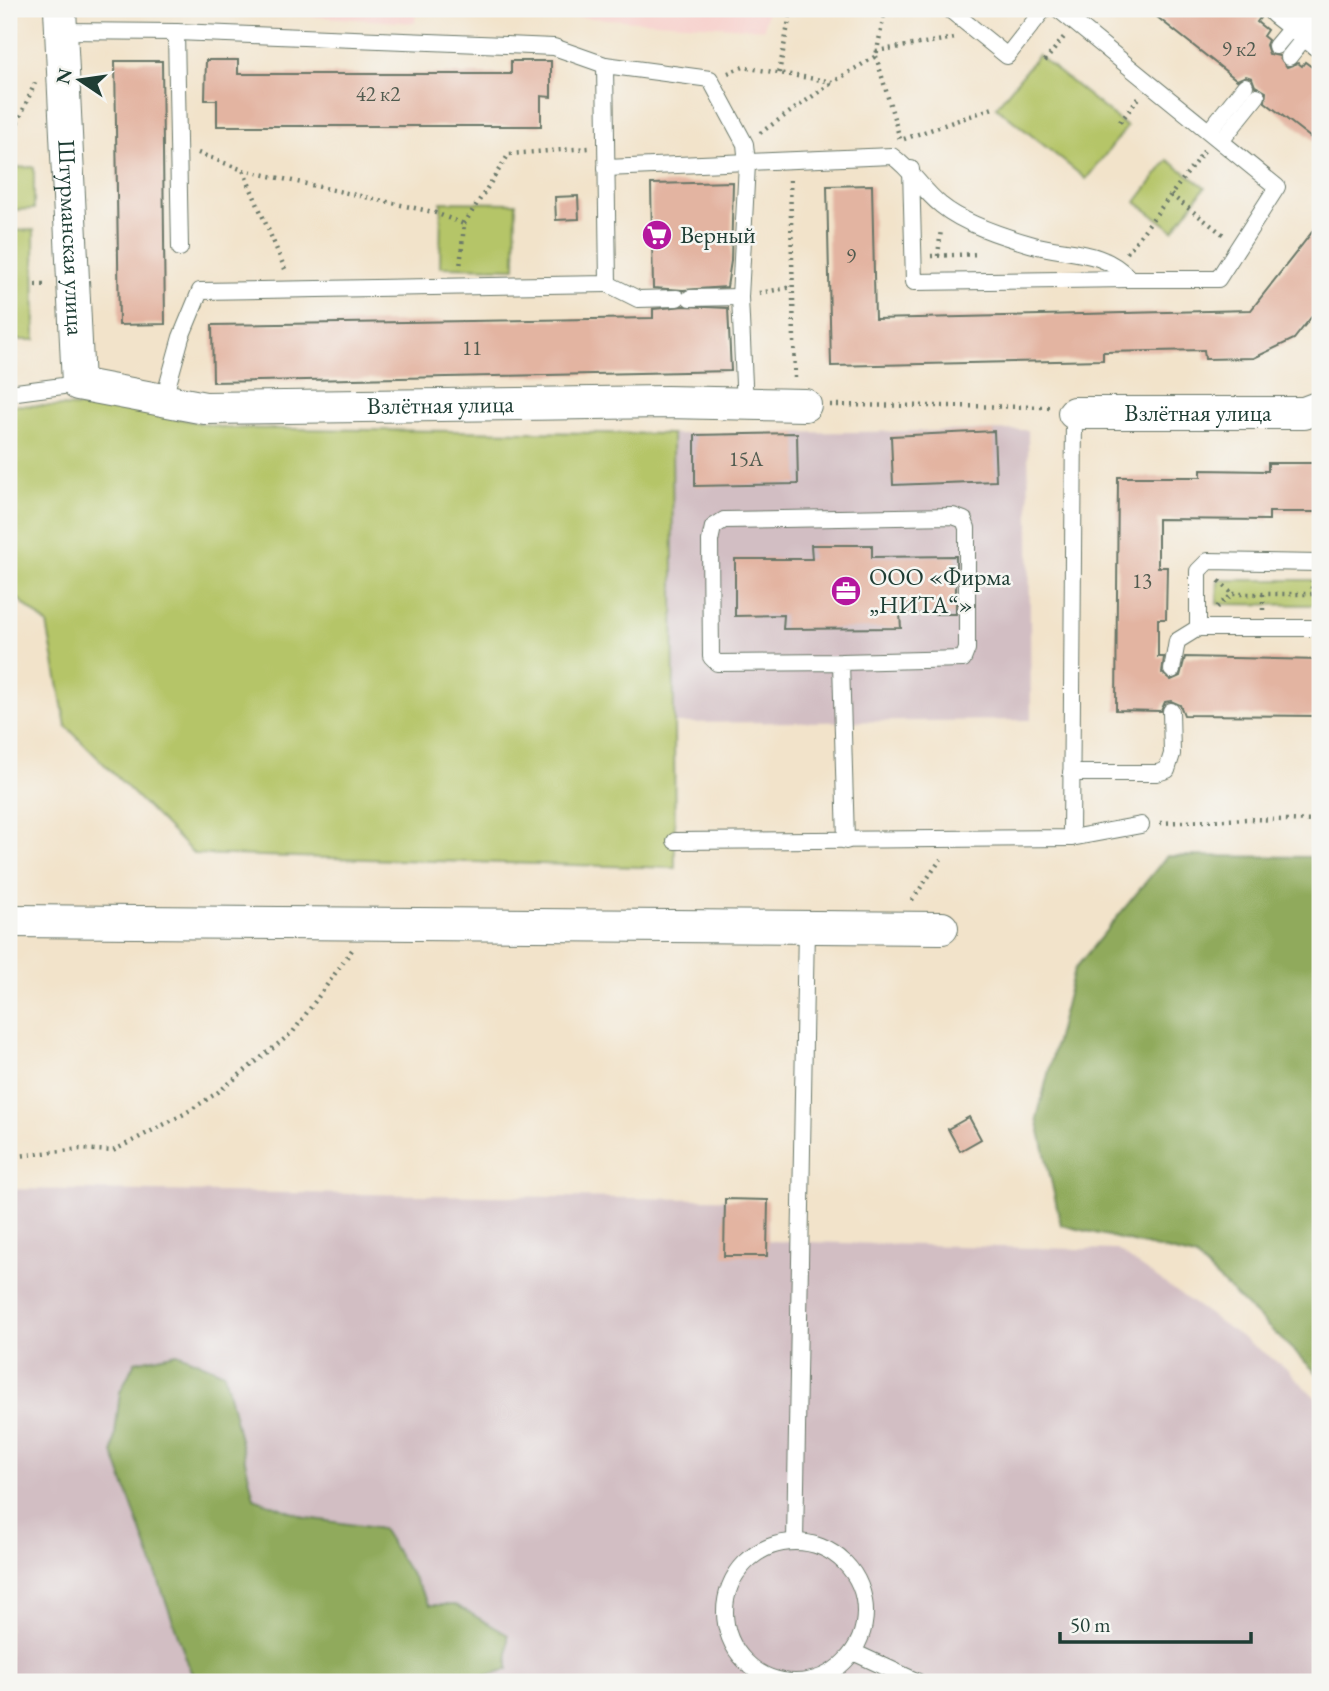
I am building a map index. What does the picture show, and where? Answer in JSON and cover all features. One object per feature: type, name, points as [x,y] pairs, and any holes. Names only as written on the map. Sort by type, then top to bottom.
[{"type":"street","name":"Штурманская улица","points":[[60,20],[78,384]]},
{"type":"street","name":"Взлётная улица","points":[[78,384],[205,408],[667,402],[745,406],[800,405]]},
{"type":"street","name":"Взлётная улица","points":[[1074,413],[1304,413],[1320,407]]},
{"type":"street","points":[[9,921],[942,928]]},
{"type":"lane","points":[[949,9],[1007,55],[1044,9]]},
{"type":"lane","points":[[911,169],[914,282],[1218,279],[1277,187],[1058,9]]},
{"type":"lane","points":[[60,20],[176,32],[554,47],[605,65],[710,79],[745,144],[747,164],[740,296],[745,406]]},
{"type":"lane","points":[[176,32],[180,248]]},
{"type":"lane","points":[[605,65],[608,284]]},
{"type":"lane","points":[[1215,136],[1251,91]]},
{"type":"lane","points":[[606,169],[892,156],[911,169],[927,192],[944,207],[1032,245],[1090,253],[1118,266],[1130,279]]},
{"type":"lane","points":[[163,402],[181,337],[200,291],[608,284],[638,299],[740,296]]},
{"type":"lane","points":[[9,393],[78,384]]},
{"type":"lane","points":[[1071,838],[1074,413]]},
{"type":"lane","points":[[953,516],[964,520],[967,528],[967,649],[963,659],[841,662],[717,663],[711,657],[709,541],[713,527],[724,520],[953,516]]},
{"type":"lane","points":[[1198,628],[1198,571],[1208,561],[1316,562]]},
{"type":"lane","points":[[1172,670],[1177,641],[1198,628],[1320,628]]},
{"type":"lane","points":[[841,662],[846,841]]},
{"type":"lane","points":[[1072,773],[1157,773],[1167,769],[1172,754],[1171,710]]},
{"type":"lane","points":[[675,841],[1071,838],[1141,825]]},
{"type":"lane","points":[[795,1541],[806,927]]},
{"type":"lane","points":[[795,1541],[828,1549],[842,1559],[860,1587],[865,1620],[853,1652],[828,1674],[795,1682],[758,1678],[733,1644],[725,1620],[725,1604],[737,1572],[748,1559],[778,1543],[795,1541]]},
{"type":"lane","points":[[853,1652],[918,1682]]},
{"type":"path","points":[[778,74],[791,9]]},
{"type":"path","points":[[885,9],[876,54],[901,141],[996,107]]},
{"type":"path","points":[[745,144],[876,54],[953,38]]},
{"type":"path","points":[[1045,61],[1056,48]]},
{"type":"path","points":[[710,79],[743,67],[833,82]]},
{"type":"path","points":[[1120,122],[1131,108]]},
{"type":"path","points":[[1118,266],[1215,136]]},
{"type":"path","points":[[179,146],[243,170],[433,212],[464,224]]},
{"type":"path","points":[[459,287],[464,224],[509,154],[606,147]]},
{"type":"path","points":[[790,162],[793,287],[800,405],[1041,405],[1074,413]]},
{"type":"path","points":[[243,170],[293,289]]},
{"type":"path","points":[[1171,195],[1239,246]]},
{"type":"path","points":[[980,281],[979,254],[993,230]]},
{"type":"path","points":[[913,256],[979,254]]},
{"type":"path","points":[[740,296],[793,287]]},
{"type":"path","points":[[1198,628],[1209,613],[1233,593],[1312,594],[1316,562]]},
{"type":"path","points":[[1141,825],[1186,820],[1320,821]]},
{"type":"path","points":[[903,928],[913,896],[955,839]]},
{"type":"path","points":[[9,1157],[80,1149],[113,1151],[137,1141],[218,1093],[293,1031],[367,925]]},
{"type":"shaded area","points":[[201,9],[416,9],[415,23]]},
{"type":"shaded area","points":[[451,9],[767,9],[764,29]]},
{"type":"shaded area","name":"ООО «Фирма „НИТА“»","points":[[1028,430],[1031,720],[675,723],[672,434]]},
{"type":"shaded area","points":[[9,1189],[768,1200],[768,1241],[1117,1250],[1287,1369],[1320,1402],[1320,1682],[9,1682]]},
{"type":"green space","points":[[1038,55],[1127,127],[1086,179],[996,107]]},
{"type":"green space","points":[[1168,160],[1205,187],[1173,230],[1136,202]]},
{"type":"green space","points":[[34,167],[34,209],[9,210],[9,168]]},
{"type":"green space","points":[[441,202],[516,203],[515,268],[440,267]]},
{"type":"green space","points":[[34,230],[35,340],[9,340],[9,231]]},
{"type":"green space","points":[[9,405],[127,408],[225,428],[672,434],[675,868],[194,854],[66,726],[47,624],[9,591]]},
{"type":"green space","points":[[1218,580],[1320,580],[1320,605],[1217,604]]},
{"type":"green space","points":[[1167,856],[1320,857],[1320,1376],[1195,1257],[1061,1225],[1037,1118],[1074,970]]},
{"type":"green space","points":[[177,1353],[224,1373],[254,1498],[307,1518],[382,1529],[430,1605],[456,1605],[508,1635],[508,1669],[476,1679],[477,1682],[205,1682],[191,1672],[113,1452],[120,1392],[135,1362]]},
{"type":"building","points":[[1147,9],[1248,9],[1260,18],[1257,22],[1267,30],[1263,36],[1268,40],[1266,45],[1269,54],[1279,56],[1287,67],[1298,63],[1302,66],[1305,62],[1320,73],[1320,145],[1265,102],[1266,92],[1255,86],[1252,78],[1246,76],[1237,80]]},
{"type":"building","points":[[206,60],[238,60],[238,74],[511,74],[511,61],[551,61],[551,97],[541,96],[541,126],[217,126],[217,100],[205,100]]},
{"type":"building","points":[[115,61],[162,61],[165,324],[119,325]]},
{"type":"building","points":[[733,182],[731,261],[727,287],[683,290],[653,288],[651,184]]},
{"type":"building","points":[[872,185],[875,319],[1251,310],[1320,222],[1320,306],[1294,339],[1254,358],[1205,359],[1204,350],[1103,352],[1103,360],[831,366],[827,186]]},
{"type":"building","points":[[578,196],[579,219],[556,220],[555,197]]},
{"type":"building","points":[[684,306],[728,308],[731,371],[213,382],[212,325],[653,318],[653,309]]},
{"type":"building","points":[[994,431],[996,481],[893,485],[891,436]]},
{"type":"building","points":[[797,433],[798,484],[695,486],[695,435]]},
{"type":"building","points":[[1268,463],[1320,463],[1320,512],[1269,512],[1269,520],[1158,519],[1158,567],[1167,567],[1166,619],[1158,619],[1158,657],[1164,657],[1162,673],[1171,680],[1180,676],[1185,657],[1320,660],[1320,716],[1184,715],[1180,705],[1171,701],[1165,702],[1161,711],[1116,710],[1118,477],[1201,477],[1201,470],[1268,471]]},
{"type":"building","name":"ООО «Фирма „НИТА“»","points":[[811,545],[872,545],[872,557],[956,556],[956,614],[900,614],[901,628],[783,629],[784,615],[735,616],[735,559],[812,559]]},
{"type":"building","points":[[969,1117],[981,1139],[960,1151],[948,1129]]},
{"type":"building","points":[[725,1199],[768,1200],[767,1256],[724,1256]]},
{"type":"place","name":"Верный","points":[[657,235]]},
{"type":"place","name":"ООО «Фирма „НИТА“»","points":[[846,591]]}]
